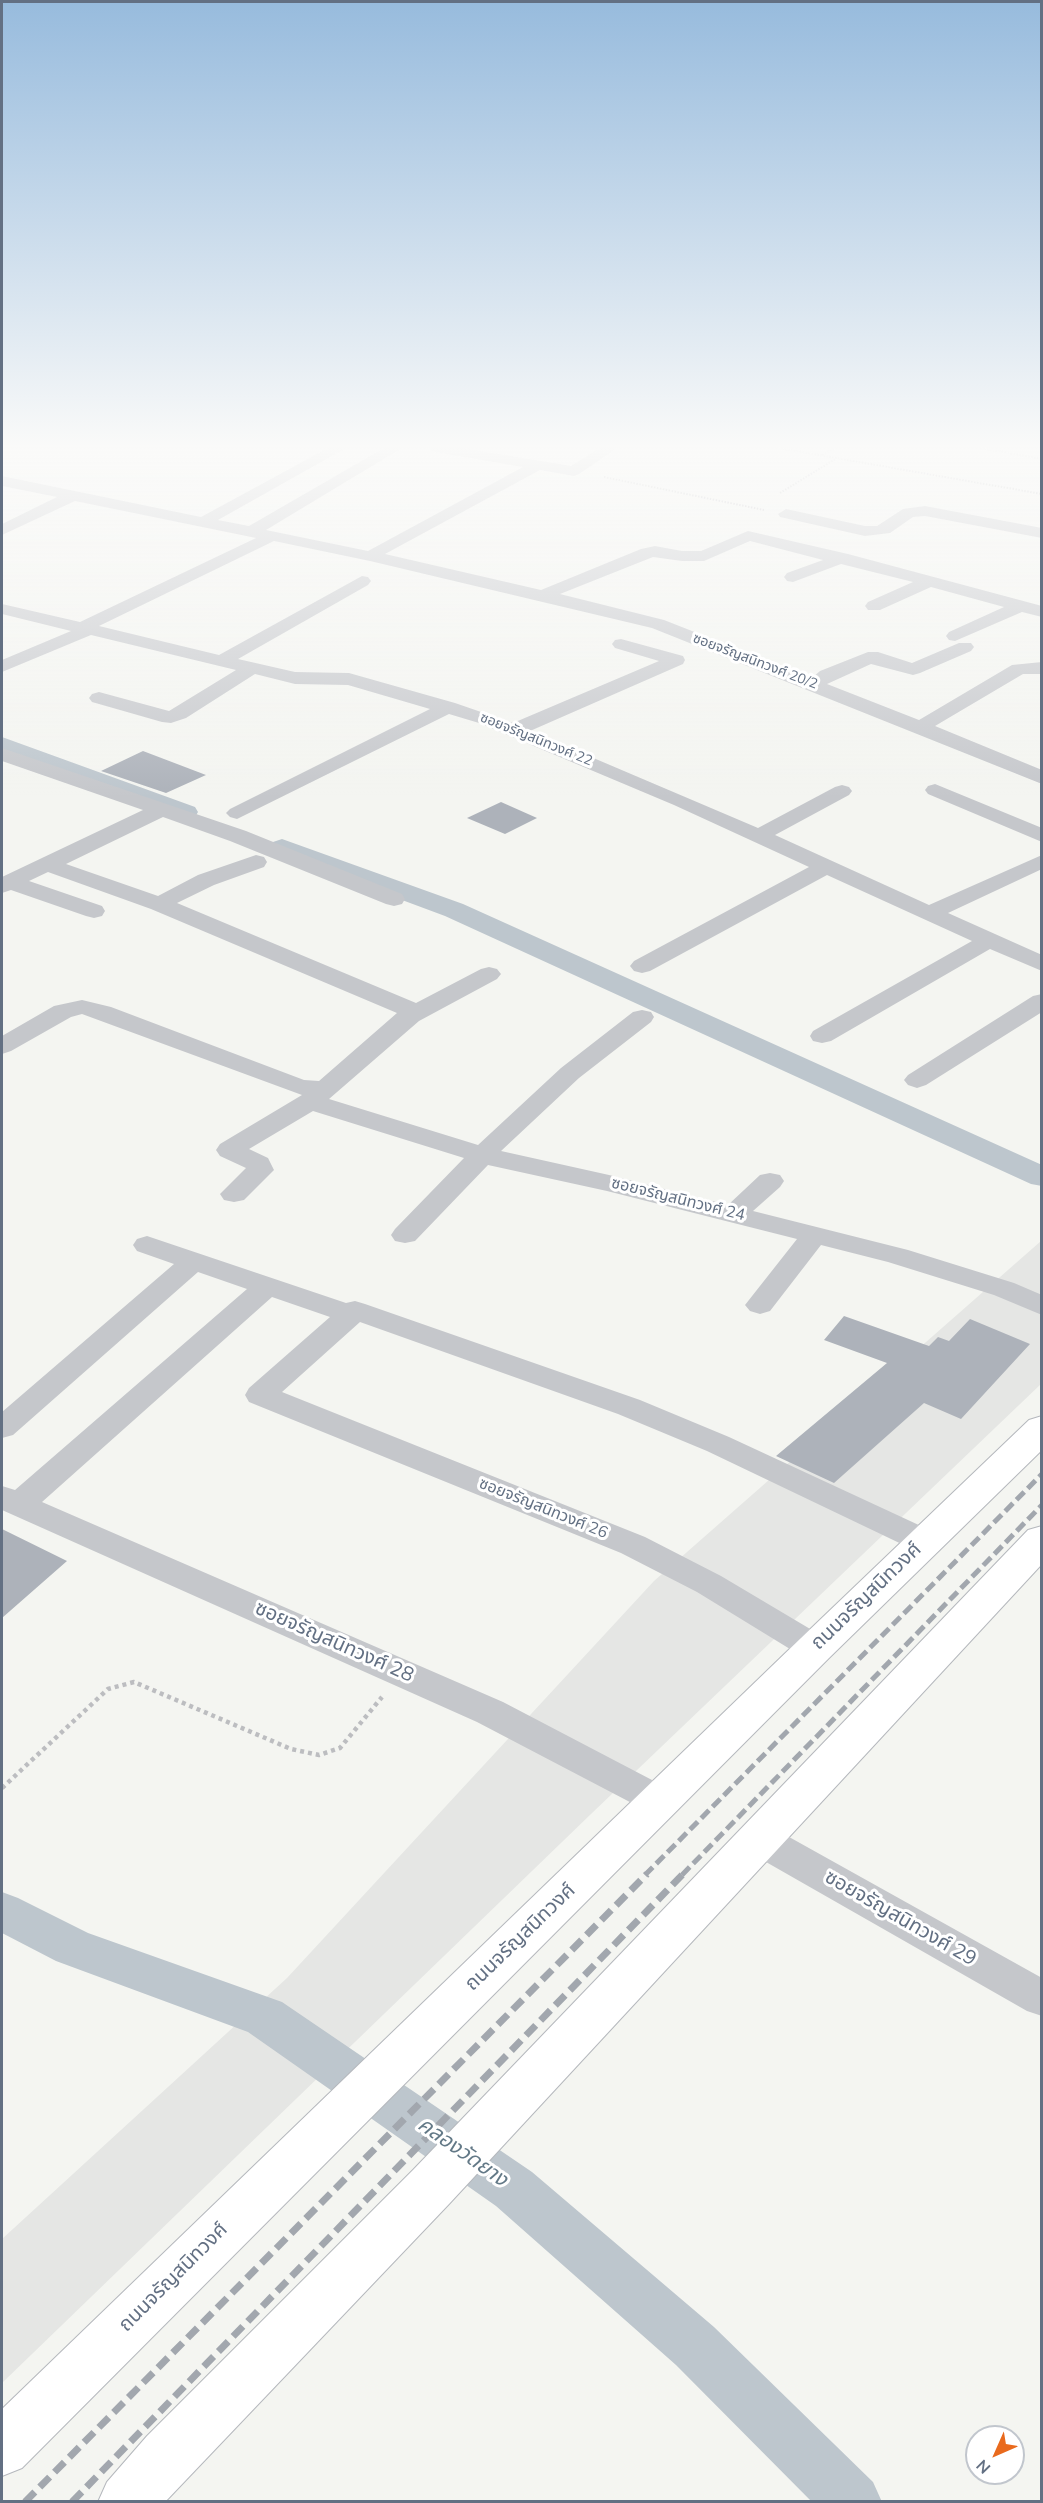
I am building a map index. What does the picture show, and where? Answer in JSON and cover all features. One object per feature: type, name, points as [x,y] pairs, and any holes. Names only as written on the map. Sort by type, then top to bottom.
[{"type":"main road","name":"ถนนจรัญสนิทวงศ์","points":[[2,2448],[1041,1428]]},
{"type":"main road","points":[[117,2502],[167,2456],[431,2187],[1041,1539]]},
{"type":"main road","points":[[2,2464],[76,2374]]},
{"type":"main road","points":[[127,2502],[167,2456]]},
{"type":"street","points":[[2,667],[214,565]]},
{"type":"street","name":"ซอยจรัญสนิทวงศ์ 20/2","points":[[411,565],[546,594],[657,624],[920,727],[1041,778]]},
{"type":"street","points":[[546,594],[620,565]]},
{"type":"street","points":[[793,577],[824,565]]},
{"type":"street","points":[[868,565],[1041,612]]},
{"type":"street","points":[[222,660],[362,581]]},
{"type":"street","points":[[874,606],[930,581]]},
{"type":"street","points":[[814,685],[827,675],[868,658],[878,658],[912,669],[1020,606]]},
{"type":"street","name":"ซอยจรัญสนิทวงศ์ 22","points":[[2,609],[305,679],[349,679],[448,707],[516,730],[1041,964]]},
{"type":"street","points":[[516,730],[676,660],[621,644]]},
{"type":"street","points":[[99,698],[171,717],[252,668]]},
{"type":"street","points":[[920,727],[1019,669],[1041,668]]},
{"type":"street","points":[[237,813],[448,707]]},
{"type":"street","points":[[2,754],[279,852],[394,899]]},
{"type":"street","points":[[935,790],[1041,836]]},
{"type":"street","points":[[758,836],[842,791]]},
{"type":"street","points":[[6,884],[160,810]]},
{"type":"street","points":[[929,913],[1041,861]]},
{"type":"street","points":[[159,904],[206,880],[256,862]]},
{"type":"street","points":[[46,864],[159,904],[401,1005],[408,1009],[410,1016]]},
{"type":"street","points":[[642,966],[826,867]]},
{"type":"street","points":[[6,884],[94,911]]},
{"type":"street","points":[[822,1036],[990,940]]},
{"type":"street","points":[[234,1194],[260,1170],[258,1164],[229,1150],[319,1094],[410,1016],[489,974]]},
{"type":"street","points":[[917,1080],[1041,1001]]},
{"type":"street","name":"ซอยจรัญสนิทวงศ์ 24","points":[[2,1046],[63,1011],[82,1007],[102,1012],[309,1089],[319,1094],[319,1104],[482,1155],[609,1183],[898,1256],[1004,1289],[1041,1306]]},
{"type":"street","points":[[405,1235],[482,1155],[570,1073],[642,1017]]},
{"type":"street","points":[[734,1214],[770,1181]]},
{"type":"street","points":[[760,1305],[814,1236]]},
{"type":"street","points":[[147,1245],[335,1309]]},
{"type":"street","points":[[2,1428],[194,1261]]},
{"type":"street","points":[[10,1501],[267,1286]]},
{"type":"street","name":"ซอยจรัญสนิทวงศ์ 26","points":[[815,1648],[710,1584],[633,1545],[260,1395],[354,1310],[563,1382],[670,1423],[924,1541]]},
{"type":"street","name":"ซอยจรัญสนิทวงศ์ 28","points":[[10,1501],[490,1712],[660,1802]]},
{"type":"street","name":"ซอยจรัญสนิทวงศ์ 29","points":[[759,1839],[1041,1999]]},
{"type":"path","points":[[2,1788],[108,1689],[134,1682],[291,1749],[319,1755],[340,1748],[402,1673]]},
{"type":"shaded area","points":[[1041,1241],[1041,1384],[591,1814],[2,2383],[2,2239],[287,1978],[654,1581]]},
{"type":"building","points":[[143,751],[206,775],[166,793],[101,771]]},
{"type":"building","points":[[501,802],[537,818],[505,834],[467,818]]},
{"type":"building","points":[[844,1316],[929,1346],[938,1337],[949,1341],[970,1319],[1030,1344],[961,1419],[924,1403],[834,1483],[776,1456],[887,1363],[824,1340]]},
{"type":"building","points":[[2,1529],[67,1561],[2,1618]]},
{"type":"waterway","points":[[2,744],[186,812]]},
{"type":"waterway","points":[[282,847],[454,910],[1042,1177]]},
{"type":"waterway","name":"คลองวัดยาง","points":[[2,1911],[72,1947],[265,2017],[514,2189],[695,2346],[853,2502]]},
{"type":"railway","points":[[645,1875],[1042,1474]]},
{"type":"railway","points":[[682,1875],[1042,1505]]},
{"type":"railway","points":[[25,2502],[647,1874]]},
{"type":"railway","points":[[72,2502],[683,1874]]}]
